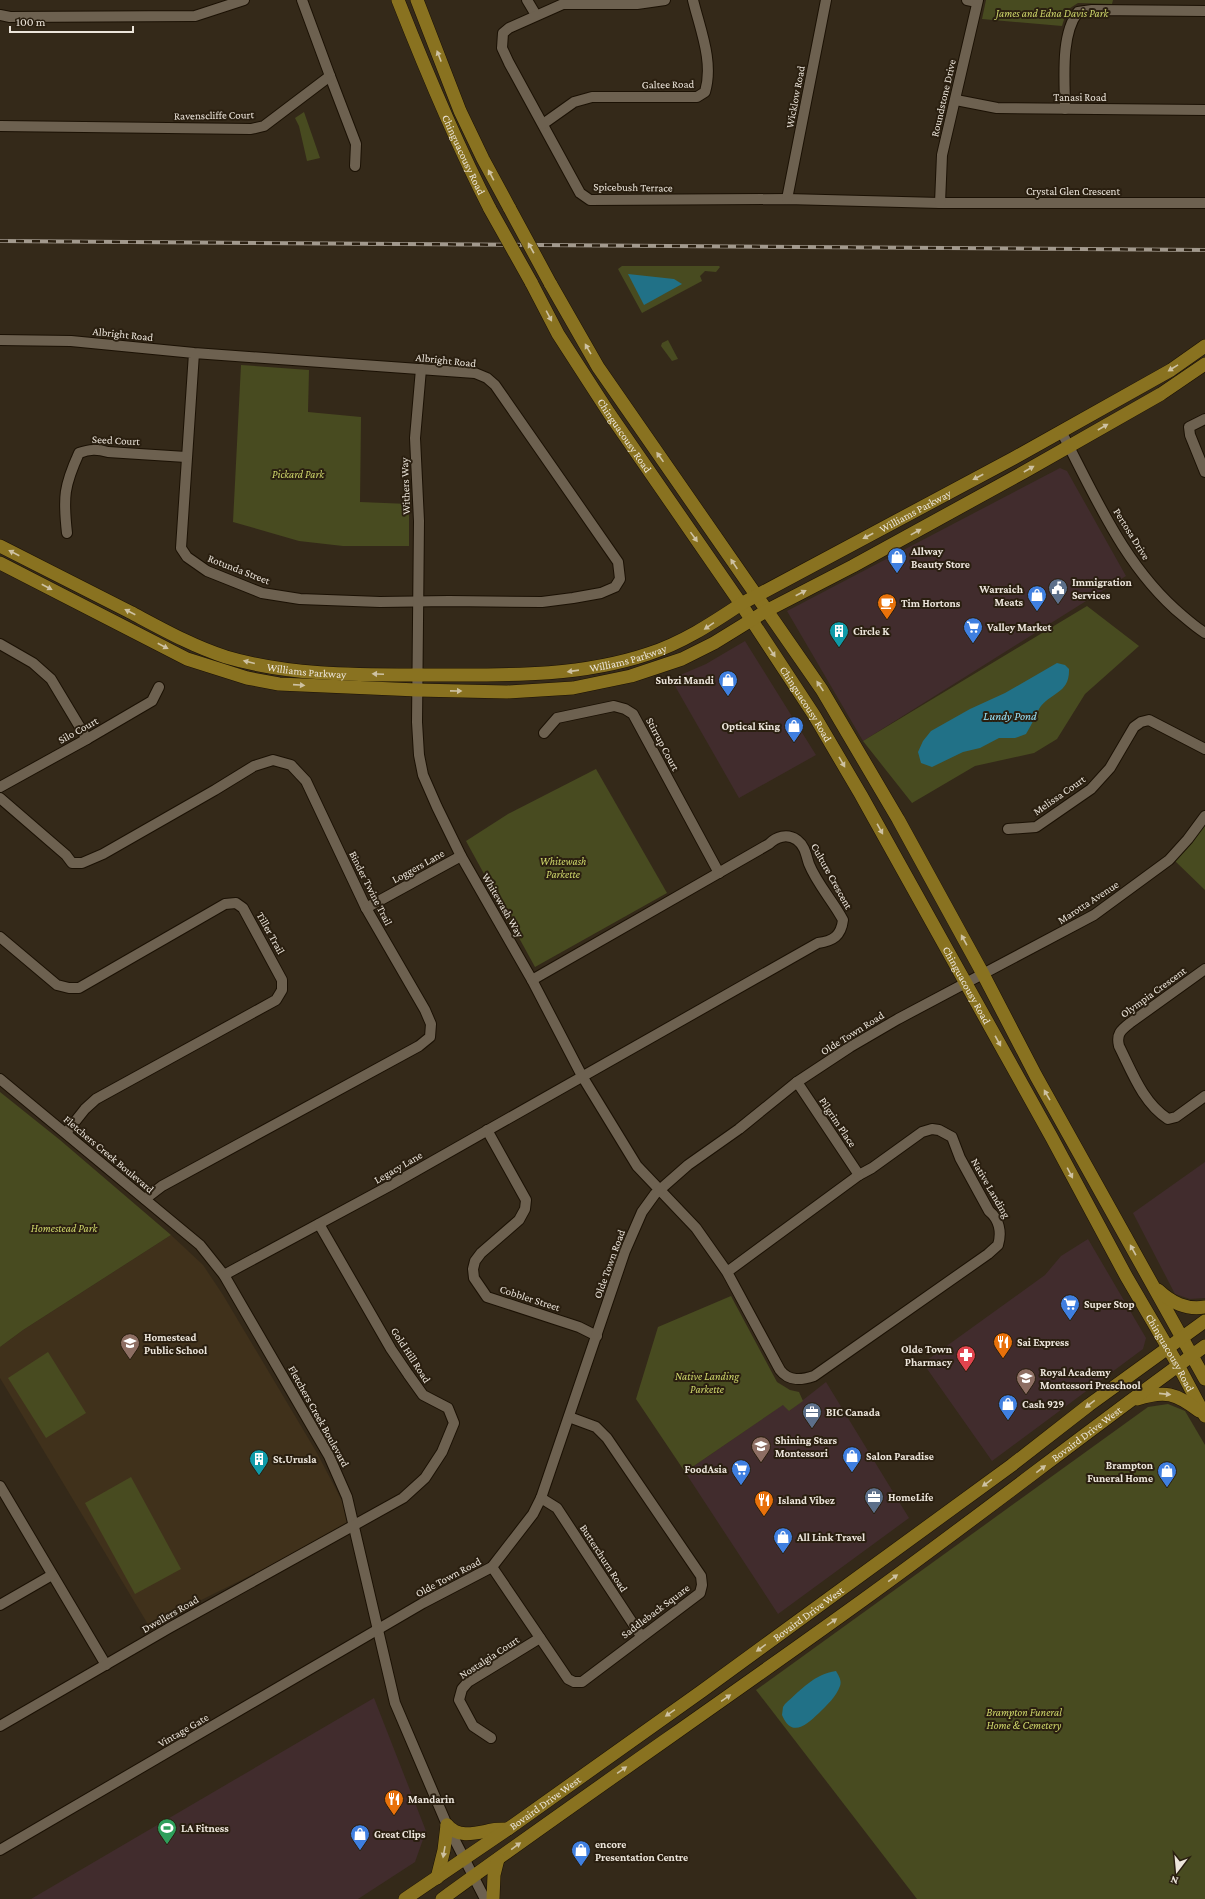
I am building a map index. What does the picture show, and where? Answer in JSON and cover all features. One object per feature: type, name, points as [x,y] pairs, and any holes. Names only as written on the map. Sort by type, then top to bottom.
[{"type":"main road","name":"Chinguacousy Road","points":[[398,0],[466,163],[558,334],[609,413],[741,604],[750,620],[818,722],[861,795],[1052,1138],[1122,1270],[1178,1365],[1204,1415]]},
{"type":"main road","name":"Chinguacousy Road","points":[[417,0],[460,111],[483,159],[598,367],[822,690],[840,720],[898,819],[983,974],[1036,1076],[1205,1379]]},
{"type":"main road","name":"Williams Parkway","points":[[0,546],[168,633],[200,648],[226,657],[282,669],[317,672],[417,675],[535,674],[573,671],[612,664],[648,654],[703,630],[741,604],[1014,458],[1171,370],[1205,346]]},
{"type":"main road","name":"Williams Parkway","points":[[0,563],[187,659],[246,678],[279,684],[417,690],[506,692],[573,688],[609,682],[682,659],[714,643],[766,611],[853,566],[1162,394],[1205,364]]},
{"type":"main road","points":[[1151,1284],[1168,1299],[1183,1306],[1191,1309],[1205,1308]]},
{"type":"main road","name":"Bovaird Drive West","points":[[405,1899],[508,1829],[972,1494],[1089,1404],[1205,1321]]},
{"type":"main road","name":"Bovaird Drive West","points":[[442,1899],[985,1511],[1128,1402],[1205,1346]]},
{"type":"main road","points":[[1128,1402],[1149,1395],[1166,1394],[1184,1399],[1204,1415]]},
{"type":"main road","points":[[972,1494],[985,1511]]},
{"type":"main road","points":[[446,1825],[455,1832],[464,1833],[480,1833],[492,1830],[508,1829]]},
{"type":"main road","points":[[437,1878],[444,1850],[446,1825]]},
{"type":"main road","points":[[493,1899],[494,1876],[498,1859]]},
{"type":"street","points":[[0,14],[10,17],[195,16],[244,0]]},
{"type":"street","points":[[302,0],[356,144],[355,166]]},
{"type":"street","points":[[527,0],[536,15]]},
{"type":"street","name":"Spicebush Terrace","points":[[665,0],[637,4],[563,4],[509,28],[503,33],[501,41],[502,48],[580,193],[590,200],[787,199],[940,203]]},
{"type":"street","name":"Galtee Road","points":[[543,124],[574,102],[592,96],[697,97],[706,92],[709,79],[705,47],[692,0]]},
{"type":"street","name":"Wicklow Road","points":[[787,199],[826,0]]},
{"type":"street","name":"Roundstone Drive","points":[[940,203],[942,155],[956,100],[974,1]]},
{"type":"street","points":[[1065,109],[1065,50],[1072,22],[1078,12],[1092,10],[1205,11]]},
{"type":"street","name":"Ravenscliffe Court","points":[[0,126],[251,129],[264,126],[330,76]]},
{"type":"street","name":"Tanasi Road","points":[[956,100],[997,108],[1205,110]]},
{"type":"street","name":"Crystal Glen Crescent","points":[[940,203],[1205,203]]},
{"type":"street","name":"Albright Road","points":[[0,340],[71,341],[194,353],[474,373],[487,378],[495,385],[618,562],[620,579],[615,587],[601,593],[542,602],[449,601],[419,603]]},
{"type":"street","name":"Rotunda Street","points":[[194,353],[181,548],[187,557],[201,568],[262,593],[300,600],[419,603]]},
{"type":"street","name":"Withers Way","points":[[419,603],[419,521],[415,438],[421,369]]},
{"type":"street","points":[[1205,419],[1189,427],[1190,435],[1205,472]]},
{"type":"street","name":"Pertosa Drive","points":[[1061,431],[1119,540],[1135,564],[1167,602],[1205,633]]},
{"type":"street","name":"Seed Court","points":[[67,533],[64,497],[70,474],[79,453],[97,449],[108,452],[186,457]]},
{"type":"street","name":"Whitewash Way","points":[[419,603],[417,690],[419,754],[424,775],[461,856],[532,980],[582,1076],[637,1166],[660,1189]]},
{"type":"street","points":[[0,644],[33,664],[51,679],[87,739]]},
{"type":"street","name":"Silo Court","points":[[0,787],[152,701],[159,686]]},
{"type":"street","name":"Stirrup Court","points":[[544,733],[557,718],[614,706],[625,709],[633,714],[718,873]]},
{"type":"street","name":"Melissa Court","points":[[1008,829],[1036,827],[1091,789],[1110,768],[1134,727],[1141,722],[1149,720],[1205,750]]},
{"type":"street","name":"Binder Twine Trail","points":[[0,798],[66,855],[72,863],[82,863],[103,854],[216,790],[254,766],[273,760],[291,765],[306,781],[366,908],[425,1010],[431,1024],[430,1037],[419,1046],[162,1186],[145,1200]]},
{"type":"street","name":"Marotta Avenue","points":[[965,983],[1080,924],[1128,891],[1169,860],[1188,839],[1205,816]]},
{"type":"street","name":"Culture Crescent","points":[[532,980],[781,836],[796,839],[805,848],[810,865],[843,920],[842,928],[837,937],[830,941],[818,943],[582,1076]]},
{"type":"street","name":"Loggers Lane","points":[[366,908],[461,856]]},
{"type":"street","name":"Tiller Trail","points":[[0,937],[57,985],[69,988],[79,988],[225,904],[236,903],[243,908],[282,980],[282,990],[276,1000],[96,1099],[85,1109],[66,1133]]},
{"type":"street","name":"Olympia Crescent","points":[[1205,969],[1120,1031],[1117,1040],[1147,1099],[1157,1112],[1168,1119],[1176,1117],[1205,1096]]},
{"type":"street","name":"Olde Town Road","points":[[378,1631],[430,1600],[492,1567],[533,1514],[541,1498],[625,1251],[642,1212],[655,1194],[688,1165],[739,1129],[797,1082],[855,1044],[965,983]]},
{"type":"street","name":"Legacy Lane","points":[[224,1275],[391,1185],[582,1076]]},
{"type":"street","name":"Fletchers Creek Boulevard","points":[[0,1079],[200,1245],[224,1275],[329,1456],[347,1497],[395,1703],[446,1825],[485,1899]]},
{"type":"street","name":"Pilgrim Place","points":[[797,1082],[859,1175]]},
{"type":"street","name":"Native Landing","points":[[660,1189],[696,1228],[727,1272],[780,1370],[788,1377],[806,1380],[814,1376],[988,1254],[998,1244],[1000,1228],[997,1220],[989,1211],[960,1158],[952,1136],[946,1132],[932,1129],[922,1132],[872,1168],[859,1175],[727,1272]]},
{"type":"street","name":"Cobbler Street","points":[[487,1130],[526,1200],[526,1209],[519,1220],[481,1253],[475,1261],[473,1269],[474,1278],[487,1297],[579,1327],[597,1336]]},
{"type":"street","name":"Gold Hill Road","points":[[319,1224],[391,1349],[423,1395],[448,1408],[454,1423],[442,1452],[425,1478],[403,1498],[354,1524]]},
{"type":"street","name":"Saddleback Square","points":[[492,1567],[568,1679],[574,1682],[582,1682],[700,1593],[702,1584],[701,1576],[607,1438],[596,1427],[569,1417]]},
{"type":"street","points":[[0,1486],[106,1665]]},
{"type":"street","name":"Butterchurn Road","points":[[541,1498],[557,1508],[641,1636]]},
{"type":"street","name":"Dwellers Road","points":[[0,1726],[354,1524]]},
{"type":"street","points":[[0,1605],[52,1574]]},
{"type":"street","name":"Vintage Gate","points":[[0,1850],[378,1631]]},
{"type":"street","name":"Nostalgia Court","points":[[490,1738],[473,1726],[459,1700],[462,1689],[468,1682],[540,1638]]},
{"type":"shaded area","points":[[1060,468],[1067,471],[1126,576],[863,741],[787,611]]},
{"type":"shaded area","points":[[745,641],[816,755],[739,798],[671,679],[706,664]]},
{"type":"shaded area","points":[[1205,1162],[1205,1298],[1190,1299],[1175,1294],[1133,1213]]},
{"type":"shaded area","points":[[171,1235],[203,1265],[223,1295],[317,1453],[354,1524],[149,1626],[0,1378],[0,1347],[23,1330]]},
{"type":"shaded area","points":[[1088,1239],[1146,1338],[1143,1349],[992,1461],[923,1363],[1045,1275],[1061,1256]]},
{"type":"shaded area","points":[[826,1382],[909,1518],[778,1614],[685,1472],[784,1404],[789,1411]]},
{"type":"shaded area","points":[[374,1698],[426,1831],[415,1862],[358,1899],[31,1899]]},
{"type":"green space","name":"James and Edna Davis Park","points":[[986,0],[1113,0],[1112,4],[1078,3],[1067,10],[1062,26],[982,19]]},
{"type":"green space","points":[[304,112],[320,158],[307,161],[299,126],[295,118]]},
{"type":"green space","points":[[622,266],[720,267],[716,272],[705,271],[700,276],[702,281],[642,313],[618,269]]},
{"type":"green space","points":[[668,340],[678,359],[672,361],[661,346],[662,343]]},
{"type":"green space","name":"Pickard Park","points":[[241,365],[309,370],[308,412],[361,417],[360,502],[409,504],[409,546],[343,546],[299,541],[233,522]]},
{"type":"green space","points":[[1087,606],[1139,646],[1085,694],[1057,739],[1034,753],[975,766],[912,803],[863,741]]},
{"type":"green space","name":"Whitewash Parkette","points":[[596,769],[667,893],[535,967],[466,841],[508,814]]},
{"type":"green space","points":[[1205,823],[1205,890],[1174,860]]},
{"type":"green space","name":"Homestead Park","points":[[0,1092],[60,1140],[171,1235],[23,1330],[0,1347]]},
{"type":"green space","name":"Native Landing Parkette","points":[[731,1296],[777,1382],[790,1390],[799,1392],[803,1401],[789,1411],[783,1405],[685,1472],[636,1399],[658,1327]]},
{"type":"green space","points":[[48,1352],[86,1413],[46,1438],[8,1378]]},
{"type":"green space","name":"Brampton Funeral Home & Cemetery","points":[[1168,1404],[1185,1411],[1205,1445],[1205,1899],[917,1899],[756,1690],[1148,1407]]},
{"type":"green space","points":[[131,1477],[181,1569],[135,1594],[85,1503]]},
{"type":"water","points":[[628,274],[674,279],[682,284],[644,305]]},
{"type":"water","name":"Lundy Pond","points":[[1057,663],[1065,665],[1069,669],[1066,683],[1063,688],[1043,703],[1026,734],[1015,738],[999,738],[980,748],[963,752],[932,767],[921,763],[918,752],[923,741],[931,731],[970,709],[1005,693]]},
{"type":"water","points":[[836,1671],[840,1678],[841,1684],[831,1701],[805,1725],[795,1728],[790,1726],[782,1715],[785,1704],[814,1679],[821,1675]]},
{"type":"railway","points":[[0,241],[1205,250]]},
{"type":"place","name":"Allway Beauty Store","points":[[897,574]]},
{"type":"place","name":"Immigration Services","points":[[1058,605]]},
{"type":"place","name":"Warraich Meats","points":[[1037,612]]},
{"type":"place","name":"Tim Hortons","points":[[887,620]]},
{"type":"place","name":"Valley Market","points":[[973,644]]},
{"type":"place","name":"Circle K","points":[[839,648]]},
{"type":"place","name":"Subzi Mandi","points":[[728,697]]},
{"type":"place","name":"Optical King","points":[[794,743]]},
{"type":"place","name":"Super Stop","points":[[1070,1321]]},
{"type":"place","name":"Sai Express","points":[[1003,1359]]},
{"type":"place","name":"Homestead Public School","points":[[130,1360]]},
{"type":"place","name":"Olde Town Pharmacy","points":[[966,1372]]},
{"type":"place","name":"Royal Academy Montessori Preschool","points":[[1026,1395]]},
{"type":"place","name":"Cash 929","points":[[1008,1421]]},
{"type":"place","name":"BIC Canada","points":[[812,1429]]},
{"type":"place","name":"Shining Stars Montessori","points":[[761,1463]]},
{"type":"place","name":"Salon Paradise","points":[[852,1473]]},
{"type":"place","name":"St.Urusla","points":[[259,1476]]},
{"type":"place","name":"FoodAsia","points":[[741,1486]]},
{"type":"place","name":"Brampton Funeral Home","points":[[1167,1488]]},
{"type":"place","name":"HomeLife","points":[[874,1514]]},
{"type":"place","name":"Island Vibez","points":[[764,1517]]},
{"type":"place","name":"All Link Travel","points":[[783,1554]]},
{"type":"place","name":"Mandarin","points":[[394,1816]]},
{"type":"place","name":"LA Fitness","points":[[167,1845]]},
{"type":"place","name":"Great Clips","points":[[360,1851]]},
{"type":"place","name":"encore Presentation Centre","points":[[581,1867]]}]
